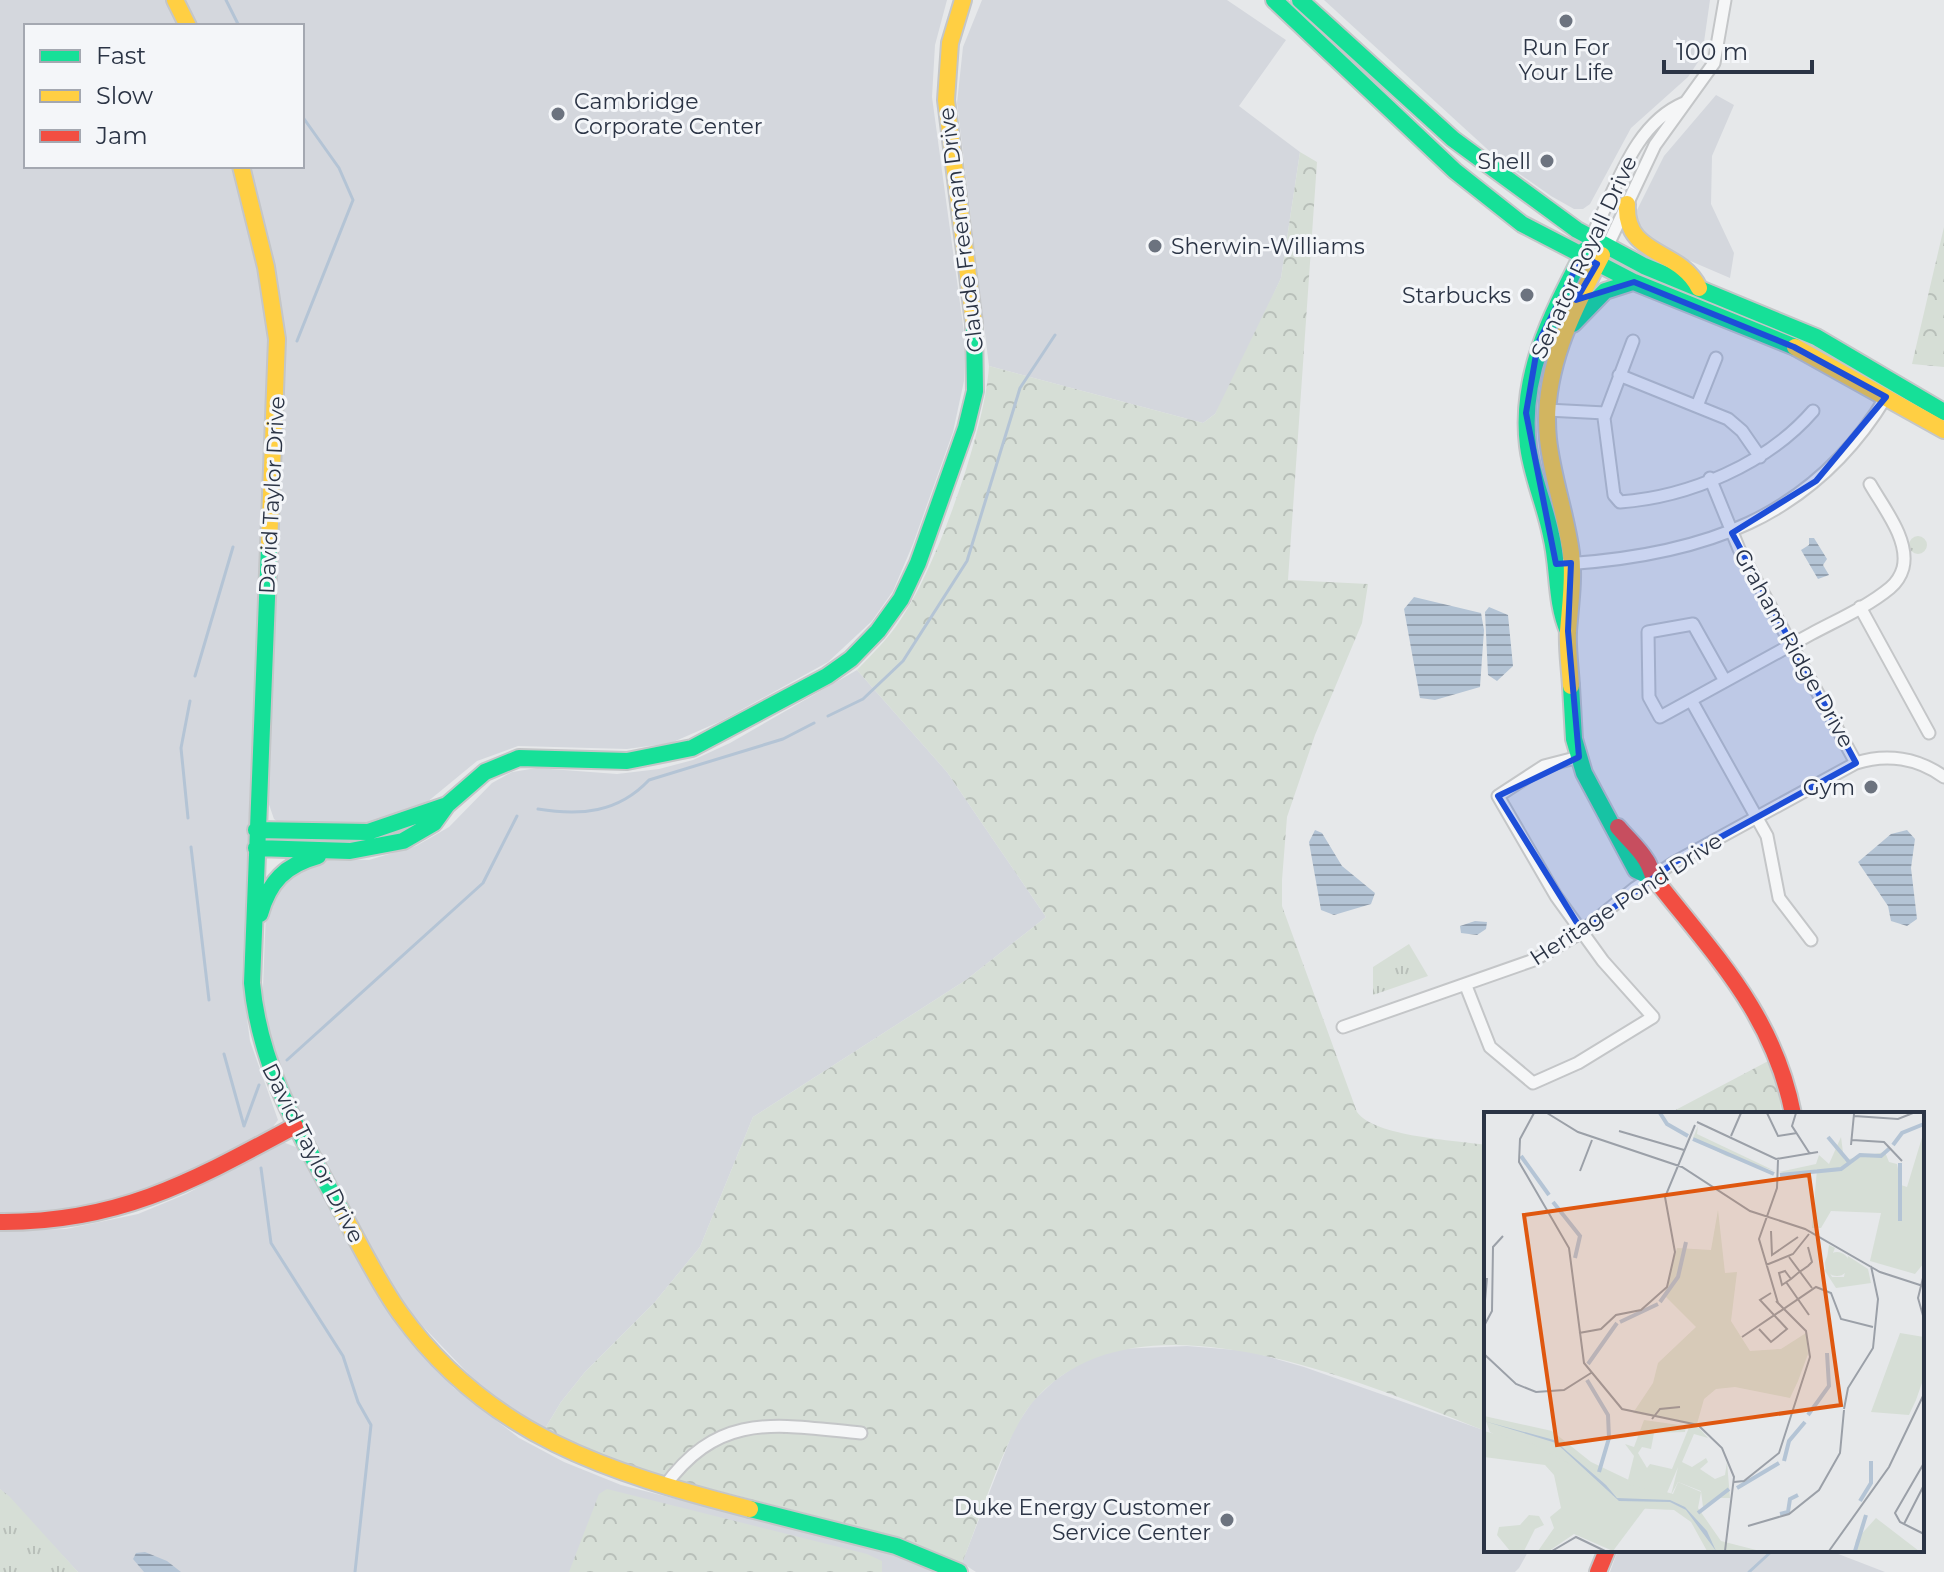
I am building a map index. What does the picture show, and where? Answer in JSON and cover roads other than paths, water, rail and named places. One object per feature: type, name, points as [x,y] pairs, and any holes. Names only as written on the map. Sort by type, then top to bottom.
[{"type":"street","points":[[175,0],[187,24]]},
{"type":"street","name":"Claude Freeman Drive","points":[[256,848],[350,851],[381,847],[413,837],[434,823],[447,805],[485,772],[519,758],[637,761],[679,753],[705,743],[838,669],[870,640],[893,611],[927,540],[966,428],[975,391],[976,338],[946,100],[950,43],[963,0]]},
{"type":"street","points":[[1274,0],[1483,195],[1522,224],[1634,282],[1794,347],[1944,430]]},
{"type":"street","points":[[1300,0],[1469,155],[1517,192],[1607,247],[1865,361],[1944,412]]},
{"type":"street","name":"Senator Royall Drive","points":[[1564,564],[1529,450],[1526,413],[1538,343],[1589,260],[1607,247],[1655,145],[1714,63],[1725,0]]},
{"type":"street","name":"Senator Royall Drive","points":[[1685,103],[1671,109],[1645,131],[1591,237],[1589,260],[1569,328],[1556,359],[1547,410],[1548,439],[1565,515],[1560,611],[1568,631],[1572,727],[1579,757],[1607,817],[1647,861],[1653,878],[1764,1023],[1785,1070],[1793,1112]]},
{"type":"street","name":"David Taylor Drive","points":[[241,168],[266,267],[277,341],[256,830],[253,1004],[258,1038],[273,1082],[295,1126],[389,1297],[448,1371],[505,1418],[549,1445],[603,1469],[905,1549],[959,1572]]},
{"type":"street","points":[[1627,204],[1625,218],[1630,231],[1647,247],[1693,273],[1699,288]]},
{"type":"street","points":[[1569,328],[1606,290],[1634,282]]},
{"type":"street","points":[[1633,341],[1605,413],[1617,500],[1674,493],[1760,457],[1798,429],[1813,411]]},
{"type":"street","points":[[1697,406],[1716,358]]},
{"type":"street","points":[[1619,375],[1732,422],[1760,457]]},
{"type":"street","points":[[1564,564],[1668,551],[1733,533],[1777,510],[1816,481],[1853,445],[1886,397]]},
{"type":"street","points":[[1547,410],[1605,413]]},
{"type":"street","name":"Graham Ridge Drive","points":[[1710,478],[1733,533],[1856,763]]},
{"type":"street","points":[[1725,681],[1693,624],[1650,630],[1646,637],[1648,692],[1660,717],[1860,607],[1894,585],[1904,560],[1899,538],[1870,484]]},
{"type":"street","points":[[1860,607],[1929,733]]},
{"type":"street","points":[[1691,700],[1770,845],[1779,898],[1811,940]]},
{"type":"street","points":[[1466,986],[1489,1046],[1533,1083],[1569,1068],[1653,1017],[1556,896],[1498,796],[1544,766],[1579,757]]},
{"type":"street","name":"Heritage Pond Drive","points":[[1343,1027],[1534,960],[1582,931],[1653,878],[1856,763],[1878,758],[1900,759],[1931,768],[1944,777]]},
{"type":"street","name":"Claude Freeman Drive","points":[[256,830],[368,832],[447,805]]},
{"type":"street","points":[[254,947],[265,897],[278,874],[303,859],[350,851]]},
{"type":"street","points":[[0,1222],[67,1221],[130,1208],[166,1194],[295,1126]]},
{"type":"street","points":[[664,1487],[696,1450],[727,1434],[774,1426],[861,1433]]},
{"type":"street","points":[[1598,1572],[1606,1552]]},
{"type":"water","points":[[1809,538],[1814,538],[1827,559],[1823,565],[1829,575],[1818,579],[1801,550],[1809,545]]},
{"type":"water","points":[[1414,597],[1481,613],[1484,630],[1480,687],[1435,700],[1420,698],[1404,609]]},
{"type":"water","points":[[1489,607],[1508,615],[1513,666],[1497,681],[1488,675],[1485,612]]},
{"type":"water","points":[[1315,830],[1322,833],[1342,866],[1375,893],[1371,904],[1334,915],[1321,910],[1309,842]]},
{"type":"water","points":[[1907,830],[1915,839],[1911,868],[1917,919],[1907,926],[1891,921],[1888,906],[1858,862],[1891,834]]},
{"type":"water","points":[[1475,921],[1487,922],[1486,929],[1477,935],[1461,933],[1460,926]]},
{"type":"water","points":[[145,1552],[167,1561],[181,1572],[144,1572],[133,1559],[136,1553]]},
{"type":"waterway","points":[[226,0],[238,24]]},
{"type":"waterway","points":[[297,341],[353,200],[339,168],[304,119]]},
{"type":"waterway","points":[[828,716],[863,699],[903,661],[967,561],[1020,388],[1055,335]]},
{"type":"waterway","points":[[195,676],[233,547]]},
{"type":"waterway","points":[[188,818],[181,748],[190,701]]},
{"type":"waterway","points":[[538,809],[583,812],[611,806],[649,780],[783,739],[814,723]]},
{"type":"waterway","points":[[287,1060],[483,883],[517,816]]},
{"type":"waterway","points":[[191,847],[209,1000]]},
{"type":"waterway","points":[[224,1054],[244,1126]]},
{"type":"waterway","points":[[244,1126],[259,1085]]},
{"type":"waterway","points":[[261,1168],[271,1243],[343,1356],[358,1402],[371,1425],[355,1572]]},
{"type":"waterway","points":[[1749,1572],[1771,1552]]},
{"type":"place","name":"Run For Your Life","points":[[1566,21]]},
{"type":"place","name":"Cambridge Corporate Center","points":[[558,114]]},
{"type":"place","name":"Shell","points":[[1547,161]]},
{"type":"place","name":"Sherwin-Williams","points":[[1155,246]]},
{"type":"place","name":"Starbucks","points":[[1527,295]]},
{"type":"place","name":"Gym","points":[[1871,787]]},
{"type":"place","name":"Duke Energy Customer Service Center","points":[[1227,1520]]}]
